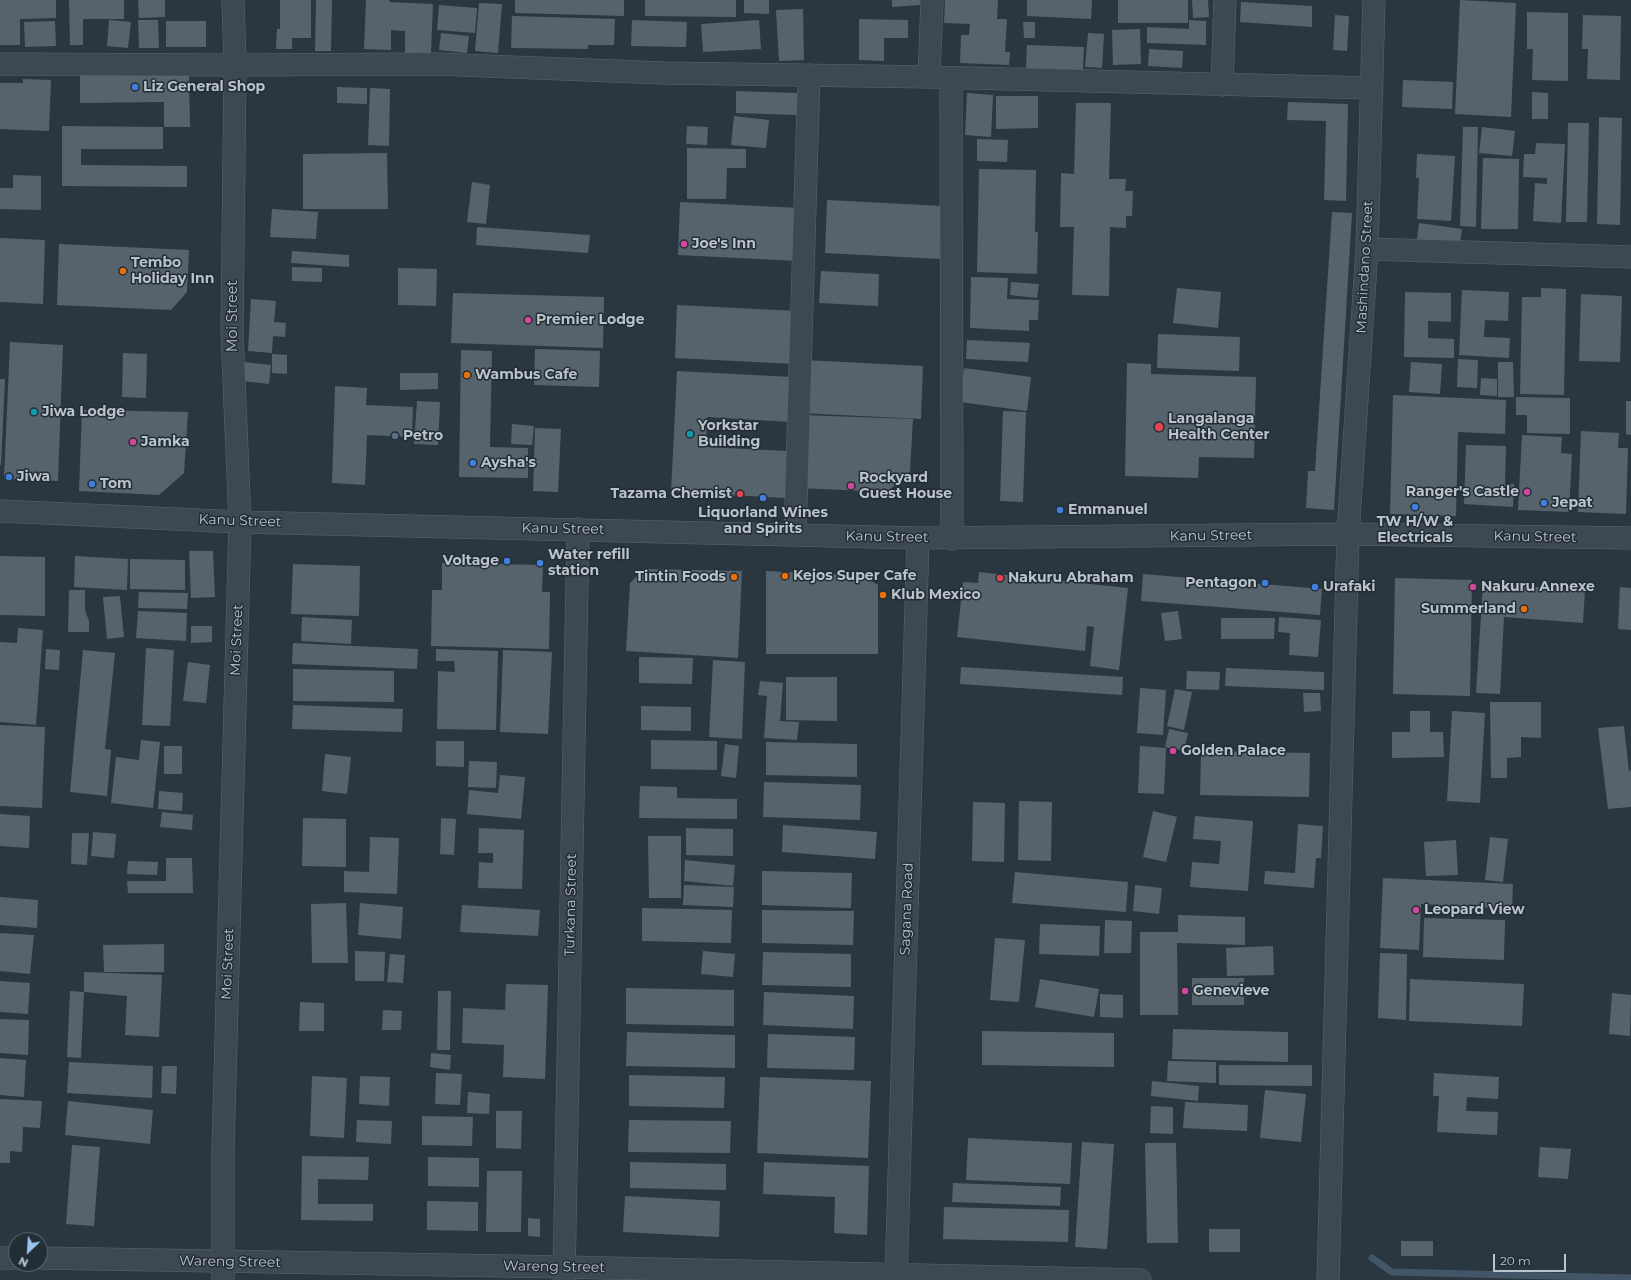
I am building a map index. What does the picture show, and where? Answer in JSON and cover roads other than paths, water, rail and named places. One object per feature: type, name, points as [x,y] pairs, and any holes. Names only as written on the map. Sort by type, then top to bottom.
[{"type":"street","name":"Moi Street","points":[[223,1271],[224,1151],[240,522],[232,332],[235,65],[233,0]]},
{"type":"street","points":[[929,77],[932,0]]},
{"type":"street","points":[[1222,85],[1225,0]]},
{"type":"street","name":"Mashindano Street","points":[[1328,1280],[1348,534],[1367,249],[1374,0]]},
{"type":"street","points":[[0,64],[435,64],[664,73],[929,77],[1372,88]]},
{"type":"street","points":[[795,535],[809,75]]},
{"type":"street","points":[[951,78],[952,539]]},
{"type":"street","points":[[1367,249],[1631,257]]},
{"type":"street","name":"Kanu Street","points":[[0,511],[240,522],[952,539],[1348,534],[1631,538]]},
{"type":"street","name":"Turkana Street","points":[[564,1273],[578,530]]},
{"type":"street","name":"Sagana Road","points":[[896,1278],[918,538]]},
{"type":"street","name":"Wareng Street","points":[[48,1259],[223,1271],[564,1273],[1140,1280]]},
{"type":"waterway","points":[[1372,1258],[1392,1272],[1631,1278]]},
{"type":"place","name":"Liz General Shop","points":[[135,87]]},
{"type":"place","name":"Joe's Inn","points":[[684,244]]},
{"type":"place","name":"Tembo Holiday Inn","points":[[123,271]]},
{"type":"place","name":"Premier Lodge","points":[[528,320]]},
{"type":"place","name":"Wambus Cafe","points":[[467,375]]},
{"type":"place","name":"Jiwa Lodge","points":[[34,412]]},
{"type":"place","name":"Langalanga Health Center","points":[[1159,427]]},
{"type":"place","name":"Yorkstar Building","points":[[690,434]]},
{"type":"place","name":"Petro","points":[[395,436]]},
{"type":"place","name":"Jamka","points":[[133,442]]},
{"type":"place","name":"Aysha's","points":[[473,463]]},
{"type":"place","name":"Jiwa","points":[[9,477]]},
{"type":"place","name":"Tom","points":[[92,484]]},
{"type":"place","name":"Rockyard Guest House","points":[[851,486]]},
{"type":"place","name":"Ranger's Castle","points":[[1527,492]]},
{"type":"place","name":"Tazama Chemist","points":[[740,494]]},
{"type":"place","name":"Liquorland Wines and Spirits","points":[[763,498]]},
{"type":"place","name":"Jepat","points":[[1544,503]]},
{"type":"place","name":"TW H/W & Electricals","points":[[1415,507]]},
{"type":"place","name":"Emmanuel","points":[[1060,510]]},
{"type":"place","name":"Voltage","points":[[507,561]]},
{"type":"place","name":"Water refill station","points":[[540,563]]},
{"type":"place","name":"Kejos Super Cafe","points":[[785,576]]},
{"type":"place","name":"Tintin Foods","points":[[734,577]]},
{"type":"place","name":"Nakuru Abraham","points":[[1000,578]]},
{"type":"place","name":"Pentagon","points":[[1265,583]]},
{"type":"place","name":"Urafaki","points":[[1315,587]]},
{"type":"place","name":"Nakuru Annexe","points":[[1473,587]]},
{"type":"place","name":"Klub Mexico","points":[[883,595]]},
{"type":"place","name":"Summerland","points":[[1524,609]]},
{"type":"place","name":"Golden Palace","points":[[1173,751]]},
{"type":"place","name":"Leopard View","points":[[1416,910]]},
{"type":"place","name":"Genevieve","points":[[1185,991]]}]
